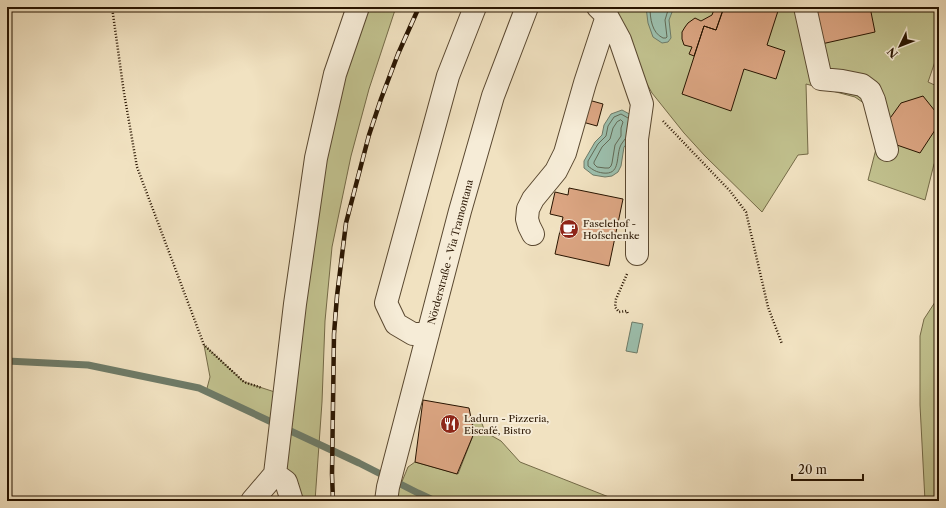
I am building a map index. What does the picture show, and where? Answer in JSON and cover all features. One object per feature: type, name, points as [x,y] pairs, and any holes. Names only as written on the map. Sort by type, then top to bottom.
[{"type":"street","points":[[252,501],[275,474],[295,304],[316,158],[335,74],[358,7]]},
{"type":"street","points":[[428,334],[413,334],[396,324],[386,303],[448,76],[475,7]]},
{"type":"street","name":"Nörderstraße - Via Tramontana","points":[[387,494],[460,211],[493,96],[527,7]]},
{"type":"street","points":[[805,7],[821,79],[862,85],[870,92],[874,100],[887,150]]},
{"type":"street","points":[[603,12],[620,40],[642,104],[637,139],[637,254]]},
{"type":"street","points":[[533,234],[526,219],[528,209],[556,171],[565,153],[603,12]]},
{"type":"street","points":[[275,474],[286,482],[292,501]]},
{"type":"path","points":[[112,7],[124,93],[137,167],[204,345],[244,382],[283,405]]},
{"type":"path","points":[[638,95],[730,191],[746,212],[768,307],[782,344]]},
{"type":"path","points":[[628,315],[627,311],[619,312],[615,307],[616,300],[637,254]]},
{"type":"shaded area","points":[[358,7],[396,7],[369,89],[351,156],[332,247],[325,321],[322,402],[315,501],[292,501],[278,428],[206,392],[210,377],[204,345],[244,382],[284,395],[295,304]]},
{"type":"shaded area","points":[[613,7],[939,7],[939,50],[928,82],[939,87],[939,157],[934,164],[925,200],[868,180],[877,145],[868,106],[855,97],[806,84],[808,154],[798,155],[762,212],[705,156],[684,133],[652,93],[637,66]]},
{"type":"shaded area","points":[[939,296],[939,501],[925,501],[920,405],[920,336],[924,319]]},
{"type":"shaded area","points":[[480,418],[485,432],[501,441],[520,462],[619,501],[396,501],[396,496],[408,467],[415,462],[458,474],[474,433],[472,420]]},
{"type":"water","points":[[646,7],[674,7],[669,20],[671,38],[668,42],[662,43],[653,37],[648,23]]},
{"type":"water","points":[[622,110],[635,117],[631,139],[624,147],[621,166],[618,172],[612,176],[605,177],[593,175],[584,168],[584,161],[595,142],[602,135],[604,125],[611,114]]},
{"type":"water","points":[[632,322],[643,324],[637,353],[626,351]]},
{"type":"building","points":[[715,7],[724,7],[716,30],[704,26],[694,56],[689,54],[692,47],[684,45],[682,32],[688,23],[695,18],[701,21],[712,15]]},
{"type":"building","points":[[724,7],[765,7],[778,11],[767,45],[785,51],[776,79],[744,69],[731,111],[682,94],[704,26],[716,30]]},
{"type":"building","points":[[808,7],[870,7],[875,32],[817,45]]},
{"type":"building","points":[[923,96],[939,116],[939,124],[920,153],[894,144],[888,121],[901,103]]},
{"type":"building","points":[[585,99],[603,104],[597,126],[579,121]]},
{"type":"building","points":[[569,188],[623,199],[609,266],[555,254],[563,217],[550,214],[555,192],[568,195]]},
{"type":"building","points":[[423,400],[469,408],[474,433],[457,474],[415,462]]},
{"type":"waterway","points":[[7,361],[88,365],[199,388],[359,463],[435,501]]},
{"type":"railway","points":[[333,501],[334,334],[346,223],[369,135],[381,99],[398,54],[419,7]]},
{"type":"place","name":"Faselehof - Hofschenke","points":[[569,229]]},
{"type":"place","name":"Ladurn - Pizzeria, Eiscafé, Bistro","points":[[450,424]]}]
